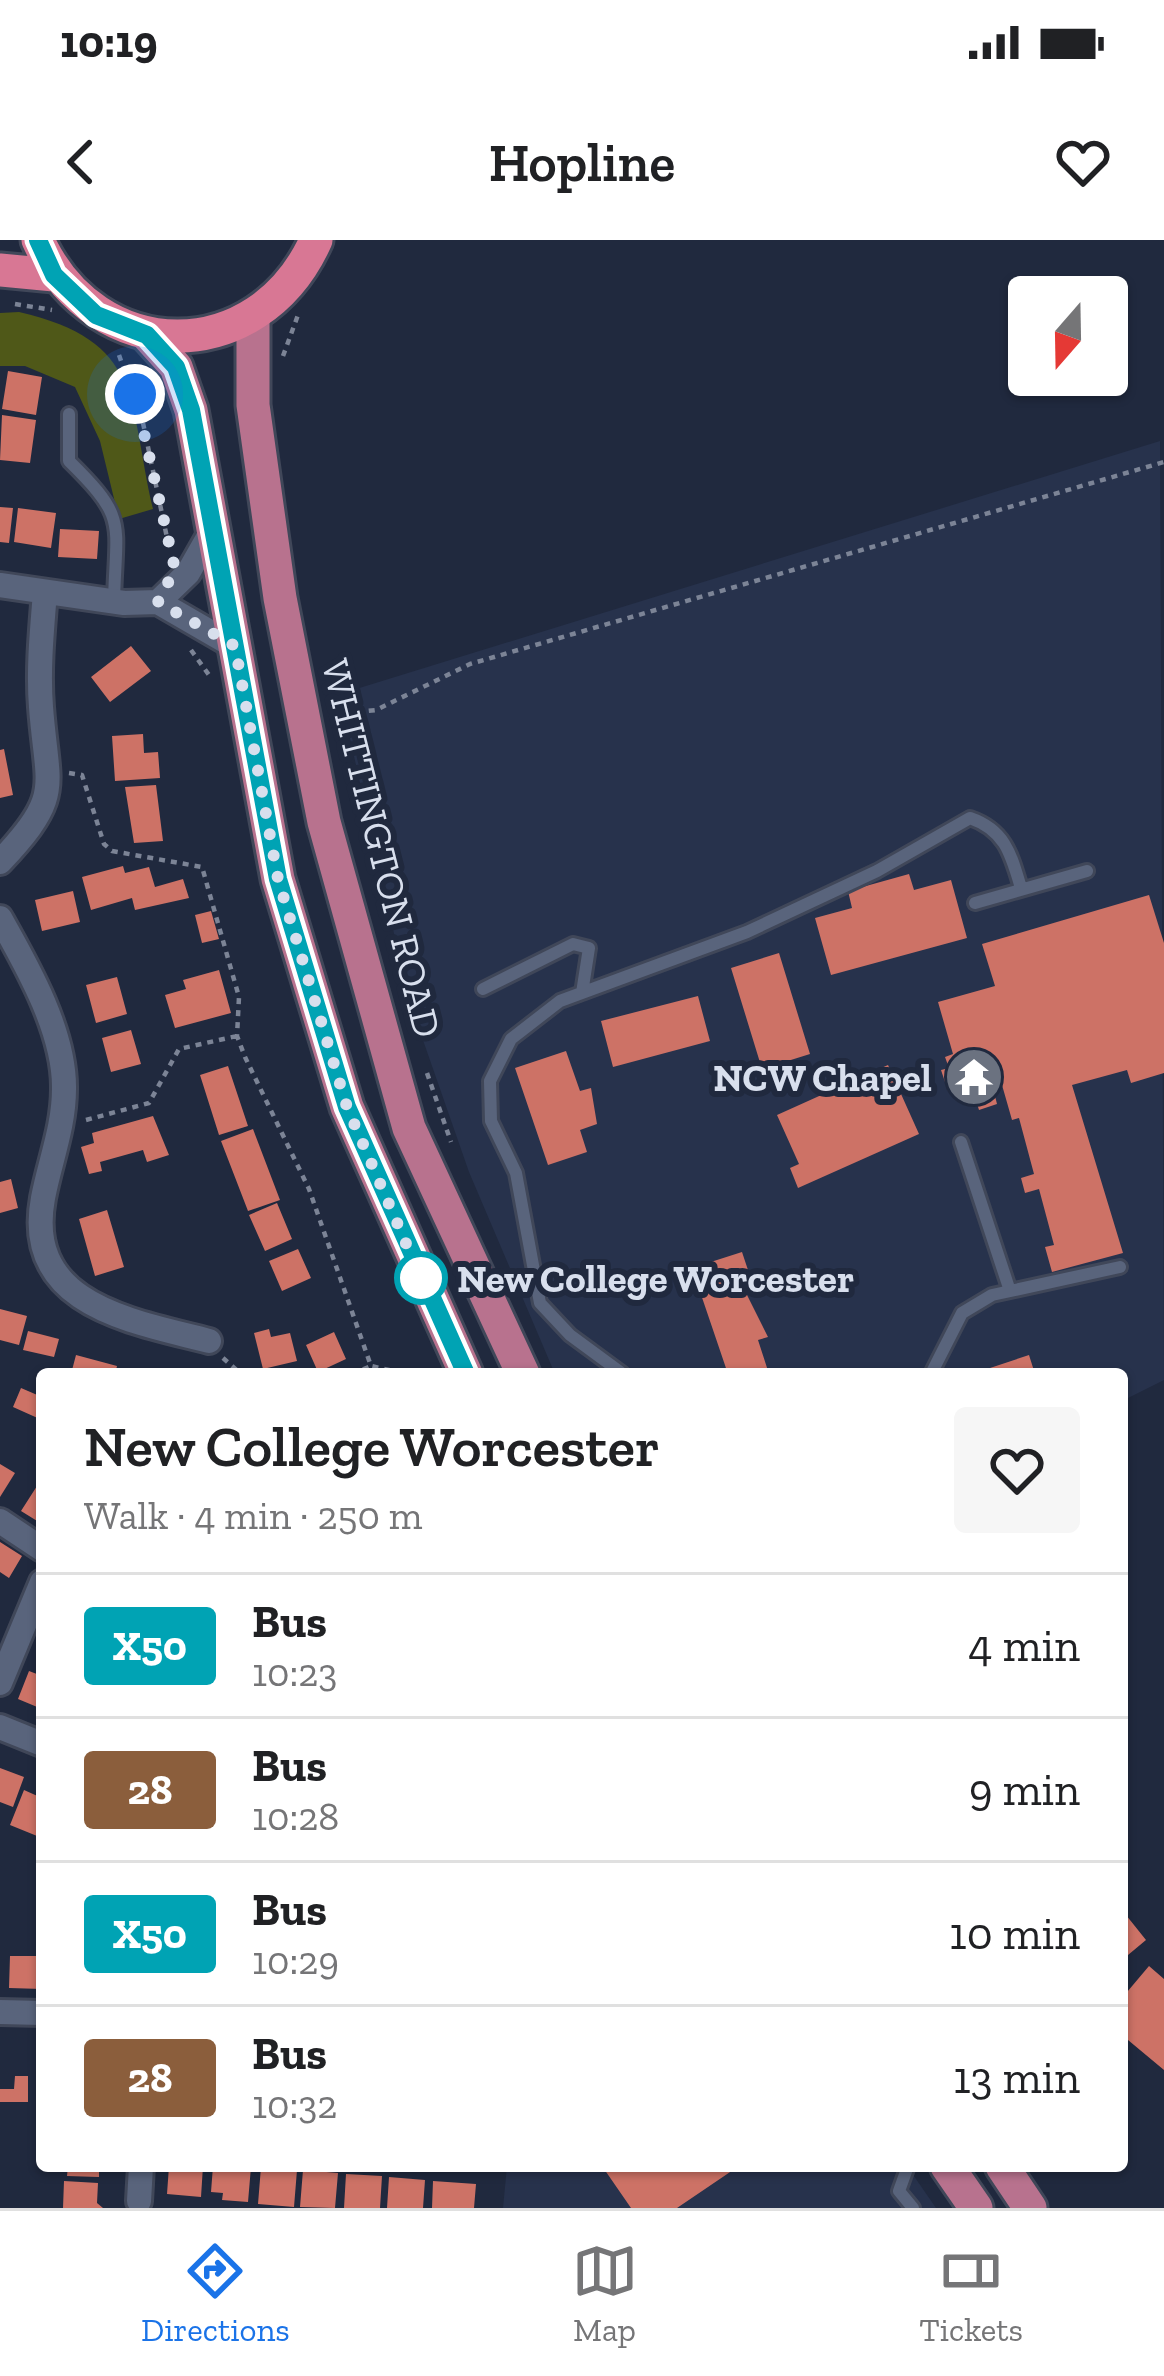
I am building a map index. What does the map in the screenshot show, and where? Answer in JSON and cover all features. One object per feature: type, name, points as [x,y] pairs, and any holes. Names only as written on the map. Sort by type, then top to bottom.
[{"type":"highway","points":[[38,240],[54,275],[96,315],[147,335],[206,335],[254,317],[304,267],[316,240]]},
{"type":"highway","points":[[2,286],[54,275]]},
{"type":"main road","name":"WHITTINGTON ROAD","points":[[254,317],[253,405],[280,598],[324,822],[409,1128],[520,1368]]},
{"type":"main road","points":[[147,335],[176,367],[191,410],[278,879],[347,1107],[463,1368]]},
{"type":"main road","points":[[950,2172],[976,2208]]},
{"type":"main road","points":[[1006,2172],[1030,2208]]},
{"type":"street","points":[[158,602],[188,573],[213,529]]},
{"type":"street","points":[[0,585],[114,602],[158,602],[235,646]]},
{"type":"street","points":[[0,862],[42,808],[52,771],[41,708],[45,592]]},
{"type":"street","points":[[0,918],[28,968],[65,1083],[62,1125],[42,1203],[42,1230],[70,1292],[96,1311],[208,1341]]},
{"type":"street","points":[[0,1521],[36,1545]]},
{"type":"street","points":[[0,1683],[36,1596]]},
{"type":"street","points":[[0,1727],[36,1742]]},
{"type":"street","points":[[0,2012],[36,2013]]},
{"type":"street","points":[[139,2201],[141,2172]]},
{"type":"lane","points":[[69,414],[69,461],[102,490],[115,518],[114,602]]},
{"type":"lane","points":[[615,1368],[570,1335],[540,1303],[516,1174],[491,1121],[490,1081],[511,1039],[560,1001],[747,932],[877,871],[970,818],[988,824],[1007,843],[1021,888]]},
{"type":"lane","points":[[975,903],[1087,871]]},
{"type":"lane","points":[[483,989],[572,944],[590,947],[582,993]]},
{"type":"lane","points":[[961,1142],[1010,1291]]},
{"type":"lane","points":[[934,1368],[962,1313],[992,1294],[1120,1267]]},
{"type":"lane","points":[[906,2172],[899,2191],[913,2208]]},
{"type":"path","points":[[2,286],[55,310]]},
{"type":"path","points":[[113,348],[126,364],[143,423],[175,569],[158,602]]},
{"type":"path","points":[[344,714],[376,710],[470,664],[1164,462]]},
{"type":"path","points":[[52,771],[82,775],[104,844],[112,851],[202,867],[239,997],[237,1036],[309,1189],[370,1366]]},
{"type":"path","points":[[62,1125],[149,1103],[179,1049],[237,1036]]},
{"type":"path","points":[[421,1056],[456,1156]]},
{"type":"path","points":[[366,1368],[379,1368]]},
{"type":"shaded area","name":"New College Worcester","points":[[1160,441],[1164,1380],[1128,1398],[1128,1368],[552,1368],[469,1172],[409,1000],[340,694]]},
{"type":"shaded area","points":[[506,2172],[911,2172],[936,2208],[503,2208]]},
{"type":"green space","points":[[19,312],[60,324],[110,358],[133,406],[153,509],[119,519],[100,441],[75,387],[25,366],[0,366],[0,313]]},
{"type":"building","points":[[8,371],[42,377],[36,415],[2,409]]},
{"type":"building","points":[[2,415],[36,420],[30,463],[0,460]]},
{"type":"building","points":[[0,507],[13,508],[9,543],[0,542]]},
{"type":"building","points":[[18,508],[56,513],[51,548],[14,542]]},
{"type":"building","points":[[60,529],[99,531],[97,559],[58,557]]},
{"type":"building","points":[[131,646],[151,671],[110,702],[91,677]]},
{"type":"building","points":[[143,734],[144,753],[158,752],[160,778],[115,781],[112,736]]},
{"type":"building","points":[[4,749],[13,795],[0,798],[0,750]]},
{"type":"building","points":[[156,785],[163,841],[134,843],[125,787]]},
{"type":"building","points":[[123,866],[125,873],[149,867],[155,887],[183,879],[189,898],[135,910],[132,898],[91,910],[82,877]]},
{"type":"building","points":[[909,874],[914,890],[951,880],[967,938],[831,975],[815,918],[852,908],[848,891]]},
{"type":"building","points":[[73,891],[80,922],[42,931],[35,900]]},
{"type":"building","points":[[1149,895],[1164,943],[1164,1073],[1131,1083],[1127,1070],[1072,1085],[1123,1253],[1052,1272],[1045,1247],[1054,1245],[1039,1189],[1025,1193],[1021,1178],[1034,1174],[1019,1118],[1012,1120],[1002,1085],[993,1088],[997,1104],[979,1110],[974,1094],[960,1098],[957,1089],[948,1091],[941,1070],[949,1068],[945,1057],[953,1054],[938,1002],[995,986],[982,944]]},
{"type":"building","points":[[211,911],[219,939],[202,943],[195,915]]},
{"type":"building","points":[[779,953],[810,1054],[762,1069],[731,968]]},
{"type":"building","points":[[219,970],[231,1013],[175,1028],[165,995],[186,989],[183,980]]},
{"type":"building","points":[[117,977],[127,1014],[96,1023],[86,985]]},
{"type":"building","points":[[698,996],[710,1041],[613,1067],[601,1021]]},
{"type":"building","points":[[131,1030],[141,1064],[111,1072],[102,1038]]},
{"type":"building","points":[[566,1051],[580,1091],[591,1088],[597,1124],[580,1130],[587,1152],[548,1165],[515,1068]]},
{"type":"building","points":[[888,1065],[919,1134],[798,1188],[790,1168],[799,1164],[777,1115]]},
{"type":"building","points":[[228,1066],[248,1126],[219,1135],[200,1075]]},
{"type":"building","points":[[153,1116],[169,1155],[147,1162],[143,1150],[100,1162],[102,1171],[89,1174],[81,1147],[94,1143],[92,1133]]},
{"type":"building","points":[[253,1129],[280,1200],[248,1211],[221,1141]]},
{"type":"building","points":[[11,1179],[18,1208],[0,1213],[0,1182]]},
{"type":"building","points":[[277,1203],[292,1239],[265,1251],[249,1215]]},
{"type":"building","points":[[107,1210],[124,1267],[95,1276],[79,1219]]},
{"type":"building","points":[[298,1249],[311,1278],[282,1291],[269,1261]]},
{"type":"building","points":[[742,1252],[754,1288],[745,1291],[768,1337],[758,1340],[767,1368],[726,1368],[692,1268]]},
{"type":"building","points":[[0,1309],[27,1316],[19,1345],[0,1340]]},
{"type":"building","points":[[269,1329],[271,1337],[290,1333],[297,1361],[263,1368],[254,1333]]},
{"type":"building","points":[[28,1331],[59,1339],[54,1357],[23,1350]]},
{"type":"building","points":[[334,1332],[346,1359],[316,1368],[306,1345]]},
{"type":"building","points":[[76,1355],[117,1366],[116,1368],[73,1368]]},
{"type":"building","points":[[1029,1355],[1033,1368],[990,1368]]},
{"type":"building","points":[[21,1388],[36,1394],[36,1417],[13,1407]]},
{"type":"building","points":[[0,1464],[15,1473],[0,1497]]},
{"type":"building","points":[[36,1488],[36,1520],[21,1511]]},
{"type":"building","points":[[0,1542],[22,1556],[9,1578],[0,1572]]},
{"type":"building","points":[[29,1671],[36,1674],[36,1706],[18,1699]]},
{"type":"building","points":[[0,1768],[24,1777],[13,1807],[0,1802]]},
{"type":"building","points":[[24,1790],[36,1795],[36,1836],[10,1825]]},
{"type":"building","points":[[1128,1918],[1146,1940],[1128,1955]]},
{"type":"building","points":[[10,1956],[36,1956],[36,1989],[9,1988]]},
{"type":"building","points":[[1149,1966],[1164,1979],[1164,2070],[1128,2040],[1128,1991]]},
{"type":"building","points":[[15,2076],[28,2076],[28,2102],[0,2102],[0,2089],[14,2089]]},
{"type":"building","points":[[67,2172],[99,2172],[99,2177],[67,2176]]},
{"type":"building","points":[[169,2172],[203,2172],[201,2197],[167,2194]]},
{"type":"building","points":[[213,2172],[251,2172],[248,2202],[222,2200],[223,2193],[211,2192]]},
{"type":"building","points":[[261,2172],[297,2172],[294,2207],[258,2204]]},
{"type":"building","points":[[303,2172],[338,2173],[335,2208],[300,2207]]},
{"type":"building","points":[[606,2172],[730,2172],[677,2208],[631,2208]]},
{"type":"building","points":[[346,2174],[382,2176],[380,2208],[344,2208]]},
{"type":"building","points":[[389,2177],[425,2180],[423,2208],[387,2208]]},
{"type":"building","points":[[64,2181],[98,2183],[97,2203],[103,2208],[63,2208]]},
{"type":"building","points":[[433,2181],[476,2184],[474,2208],[432,2208]]},
{"type":"bus line","name":"X50","points":[[38,240],[54,275],[96,315],[147,335],[176,367],[191,410],[278,879],[347,1107],[463,1368]]},
{"type":"place","name":"NCW Chapel","points":[[974,1077]]},
{"type":"place","name":"New College Worcester","points":[[421,1278]]},
{"type":"route","points":[[135,394],[175,569],[158,602],[235,646],[278,879],[347,1107],[421,1278]]}]
